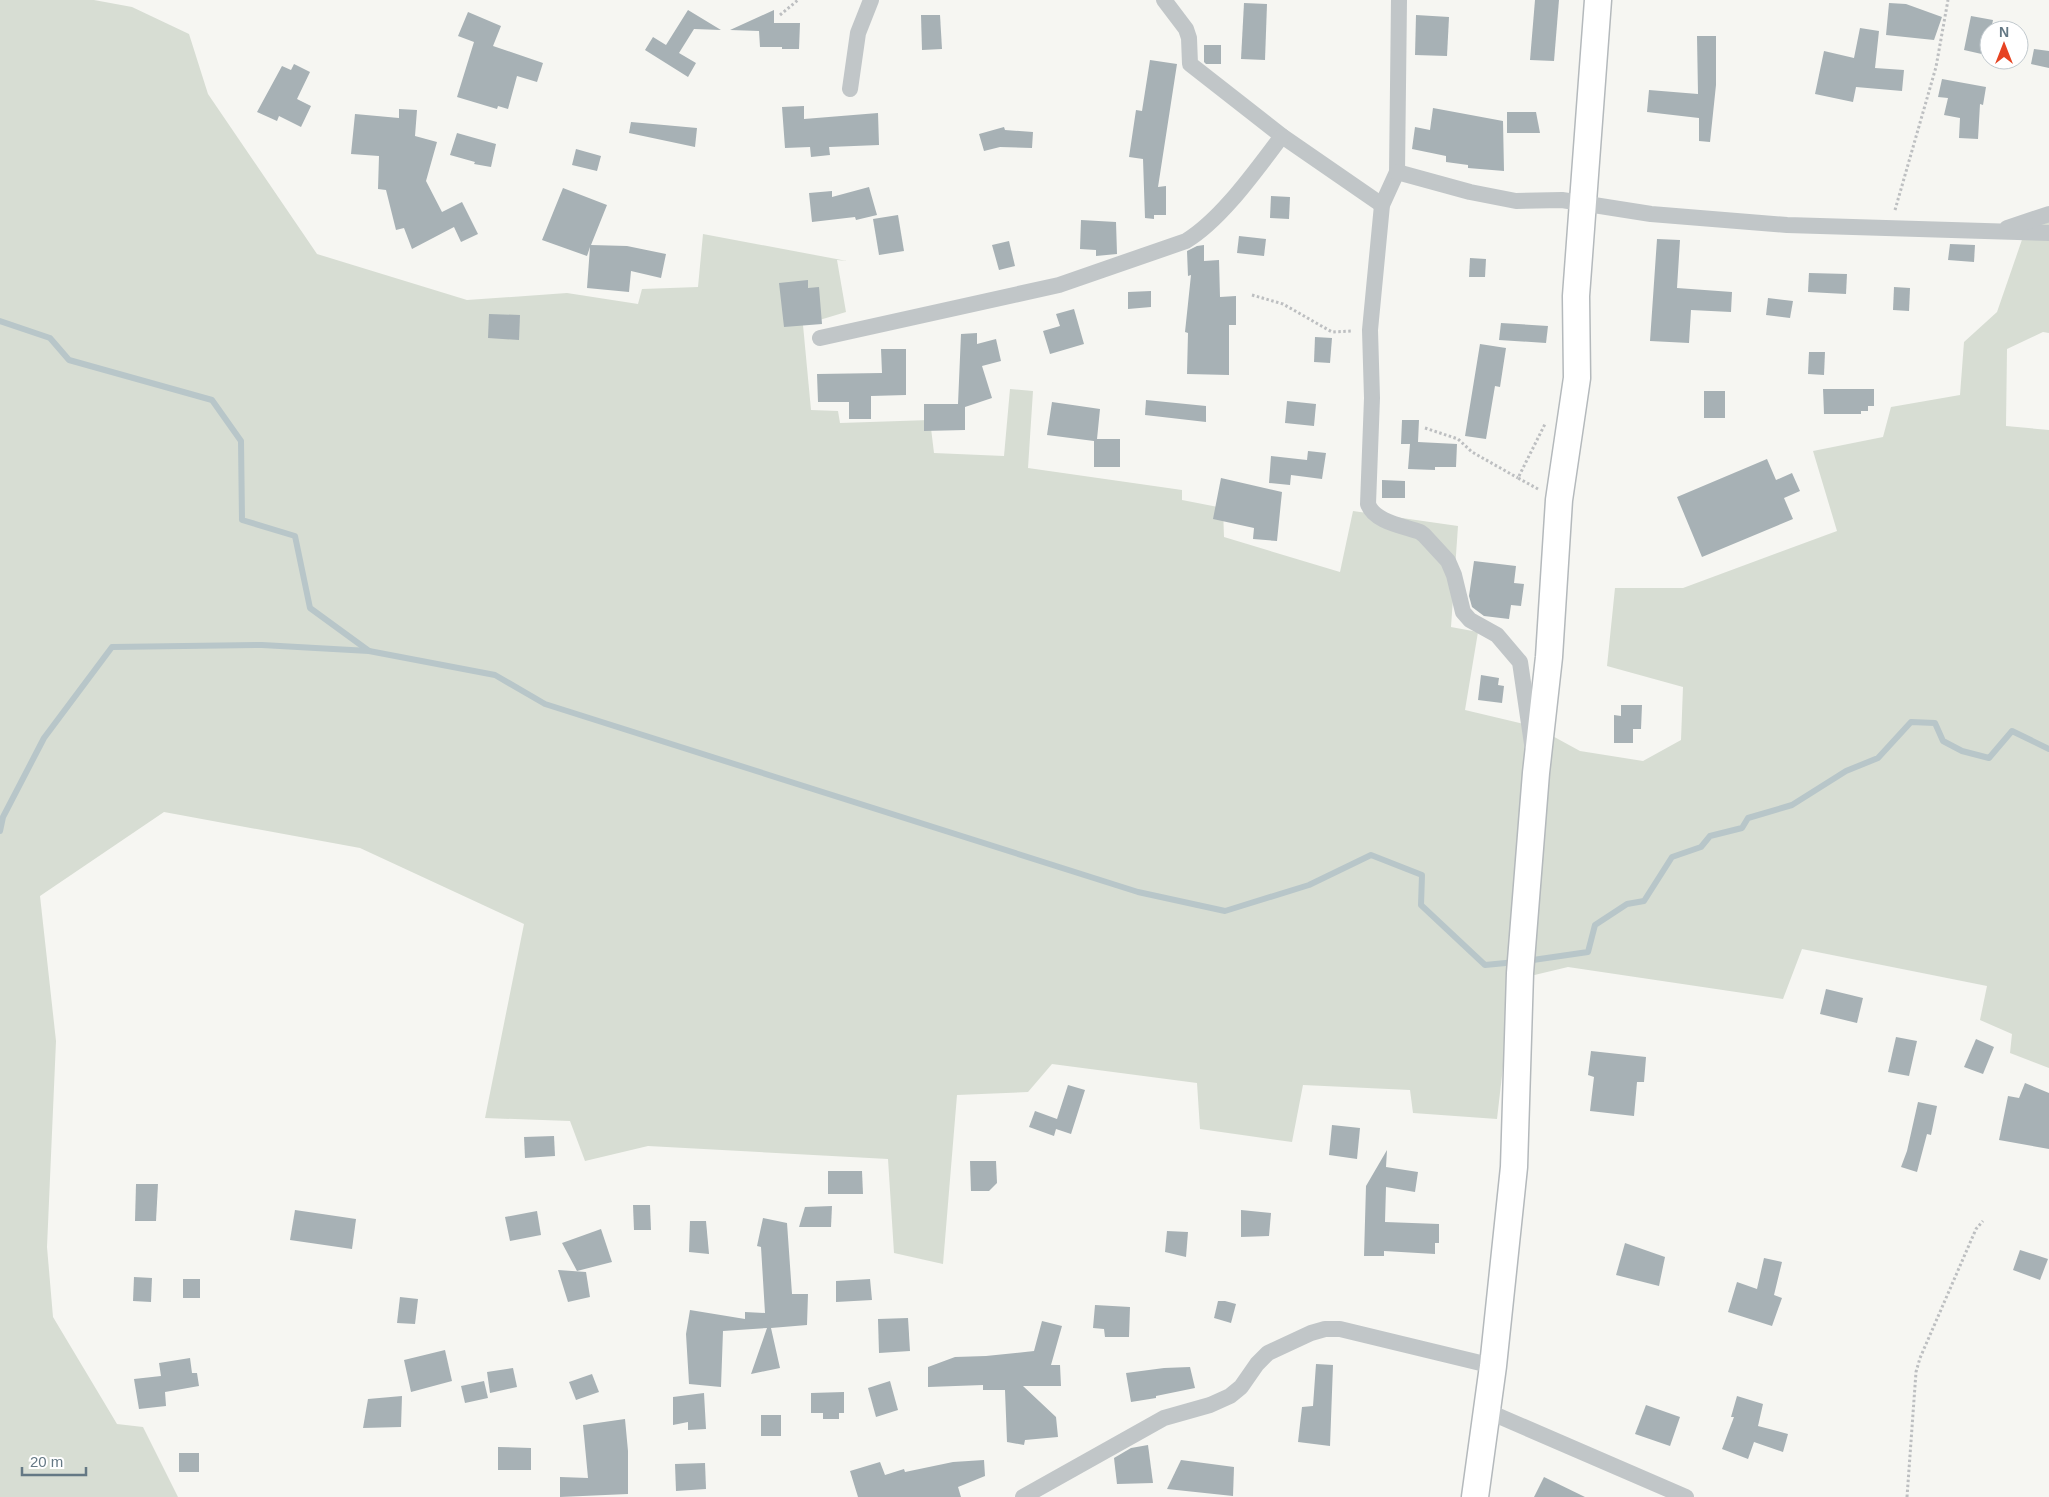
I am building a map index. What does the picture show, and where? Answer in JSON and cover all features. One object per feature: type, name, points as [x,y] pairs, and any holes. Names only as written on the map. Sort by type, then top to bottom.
[{"type":"main road","points":[[1474,1497],[1493,1366],[1514,1167],[1521,961],[1536,773],[1549,657],[1559,500],[1576,378],[1576,296],[1598,0]]},
{"type":"street","points":[[850,89],[858,33],[871,0]]},
{"type":"street","points":[[1164,0],[1186,29],[1189,38],[1190,64],[1282,136],[1382,205]]},
{"type":"street","points":[[1399,0],[1397,172],[1382,205],[1370,330],[1372,398],[1367,498],[1369,508],[1380,517],[1424,535],[1448,561],[1466,617],[1497,635],[1520,662],[1536,773]]},
{"type":"street","points":[[820,338],[1059,285],[1186,241],[1209,223],[1252,175],[1282,136]]},
{"type":"street","points":[[1397,172],[1470,192],[1516,201],[1562,200],[1651,214],[1787,225],[2049,233]]},
{"type":"street","points":[[1995,232],[2049,214]]},
{"type":"street","points":[[1023,1497],[1164,1418],[1210,1405],[1230,1396],[1241,1387],[1257,1364],[1268,1353],[1311,1333],[1325,1329],[1340,1329],[1493,1366]]},
{"type":"street","points":[[1487,1411],[1686,1497]]},
{"type":"path","points":[[780,15],[798,0]]},
{"type":"path","points":[[1889,227],[1936,66],[1948,0]]},
{"type":"path","points":[[1252,295],[1283,304],[1332,332],[1370,330]]},
{"type":"path","points":[[1424,428],[1458,439],[1472,452],[1518,478]]},
{"type":"path","points":[[1907,1497],[1916,1372],[1920,1358],[1976,1229],[1983,1221]]},
{"type":"shaded area","points":[[0,0],[94,0],[132,7],[189,34],[208,94],[317,254],[467,300],[567,293],[638,304],[642,289],[698,287],[703,234],[847,261],[837,260],[846,312],[803,325],[811,410],[838,411],[840,423],[930,420],[934,453],[1004,456],[1010,389],[1033,391],[1028,468],[1182,490],[1182,500],[1223,508],[1224,537],[1340,572],[1353,511],[1458,526],[1451,627],[1478,632],[1465,710],[1536,727],[1580,751],[1643,761],[1681,740],[1683,687],[1607,666],[1615,588],[1683,588],[1837,531],[1813,451],[1883,437],[1891,407],[1960,395],[1964,342],[1997,312],[2025,231],[2049,221],[2049,333],[2043,332],[2007,349],[2006,426],[2049,430],[2049,1068],[2010,1053],[2012,1034],[1980,1020],[1987,986],[1802,949],[1783,999],[1568,967],[1513,980],[1497,1119],[1413,1113],[1410,1090],[1303,1085],[1292,1142],[1200,1129],[1197,1083],[1052,1064],[1028,1092],[957,1095],[943,1264],[894,1253],[888,1159],[648,1146],[585,1161],[570,1121],[485,1118],[524,924],[360,848],[164,812],[40,896],[56,1041],[47,1247],[53,1317],[117,1424],[143,1427],[178,1497],[0,1497]]},
{"type":"building","points":[[1535,0],[1559,0],[1554,61],[1530,60]]},
{"type":"building","points":[[1244,3],[1267,4],[1265,60],[1241,59]]},
{"type":"building","points":[[1889,3],[1906,4],[1942,17],[1934,40],[1886,35]]},
{"type":"building","points":[[688,10],[721,30],[694,29],[679,53],[696,63],[688,77],[645,50],[653,37],[666,45]]},
{"type":"building","points":[[774,10],[774,23],[800,23],[799,49],[760,47],[759,31],[730,30]]},
{"type":"building","points":[[468,12],[501,26],[493,46],[543,63],[537,82],[517,76],[508,109],[498,106],[497,109],[457,97],[474,42],[458,36]]},
{"type":"building","points":[[921,15],[940,15],[942,49],[922,50]]},
{"type":"building","points":[[1416,15],[1449,17],[1447,56],[1415,55]]},
{"type":"building","points":[[1971,16],[1993,20],[1979,20],[1979,53],[1964,50]]},
{"type":"building","points":[[1860,28],[1879,31],[1875,68],[1904,70],[1902,91],[1856,87],[1853,102],[1815,94],[1824,51],[1854,58]]},
{"type":"building","points":[[1697,36],[1716,36],[1716,85],[1710,142],[1699,141],[1699,118],[1647,112],[1649,90],[1698,94]]},
{"type":"building","points":[[1204,45],[1221,45],[1221,64],[1206,64],[1204,62]]},
{"type":"building","points":[[2034,49],[2049,51],[2049,68],[2031,64]]},
{"type":"building","points":[[1150,60],[1177,64],[1158,187],[1166,186],[1166,215],[1154,215],[1154,219],[1145,218],[1143,159],[1129,157],[1136,110],[1142,111]]},
{"type":"building","points":[[294,64],[310,72],[297,99],[311,106],[301,127],[279,116],[277,121],[257,112],[282,66],[291,70]]},
{"type":"building","points":[[1942,79],[1986,87],[1983,105],[1980,104],[1978,139],[1959,138],[1960,118],[1944,115],[1948,98],[1938,97]]},
{"type":"building","points":[[804,106],[804,119],[878,113],[879,145],[829,147],[830,155],[811,157],[810,147],[785,148],[782,107]]},
{"type":"building","points":[[1433,108],[1503,121],[1504,171],[1468,168],[1468,165],[1446,162],[1446,156],[1412,149],[1415,127],[1430,130]]},
{"type":"building","points":[[399,109],[417,110],[415,136],[437,142],[426,181],[442,212],[462,202],[478,234],[461,242],[454,227],[412,249],[404,228],[396,230],[386,190],[378,189],[379,156],[351,154],[355,114],[399,118]]},
{"type":"building","points":[[1507,112],[1536,112],[1540,133],[1507,133]]},
{"type":"building","points":[[631,122],[697,128],[695,147],[629,133]]},
{"type":"building","points":[[1004,127],[1005,130],[1033,132],[1032,148],[1000,147],[984,151],[979,134]]},
{"type":"building","points":[[457,133],[496,144],[491,167],[474,164],[475,162],[450,155]]},
{"type":"building","points":[[576,149],[601,156],[597,171],[572,165]]},
{"type":"building","points":[[869,187],[877,215],[856,220],[855,217],[812,222],[809,193],[832,191],[832,197]]},
{"type":"building","points":[[563,188],[607,205],[591,245],[627,246],[666,254],[661,278],[631,271],[629,292],[587,288],[590,247],[587,256],[542,240]]},
{"type":"building","points":[[1271,196],[1290,197],[1289,219],[1270,218]]},
{"type":"building","points":[[898,215],[904,251],[879,255],[873,219]]},
{"type":"building","points":[[1081,220],[1116,222],[1117,254],[1096,256],[1096,250],[1080,249]]},
{"type":"building","points":[[1239,236],[1266,239],[1264,256],[1237,253]]},
{"type":"building","points":[[1657,239],[1680,240],[1677,288],[1732,292],[1731,312],[1691,310],[1689,343],[1650,341]]},
{"type":"building","points":[[1009,241],[1015,266],[999,270],[992,245]]},
{"type":"building","points":[[1950,244],[1975,245],[1974,262],[1948,260]]},
{"type":"building","points":[[1204,245],[1204,261],[1219,260],[1220,297],[1236,296],[1236,325],[1229,325],[1229,375],[1187,374],[1188,333],[1185,332],[1191,275],[1188,276],[1187,251]]},
{"type":"building","points":[[1470,258],[1486,259],[1485,277],[1469,277]]},
{"type":"building","points":[[1809,273],[1847,274],[1846,294],[1808,292]]},
{"type":"building","points":[[808,280],[808,288],[819,287],[822,324],[784,327],[779,283]]},
{"type":"building","points":[[1894,287],[1910,288],[1909,311],[1893,310]]},
{"type":"building","points":[[1151,291],[1151,307],[1128,309],[1128,292]]},
{"type":"building","points":[[1768,298],[1793,301],[1790,318],[1766,315]]},
{"type":"building","points":[[1074,309],[1084,344],[1050,354],[1043,331],[1060,326],[1056,314]]},
{"type":"building","points":[[489,314],[520,315],[519,340],[488,338]]},
{"type":"building","points":[[1501,323],[1548,326],[1546,343],[1499,340]]},
{"type":"building","points":[[977,333],[977,344],[996,339],[1001,361],[982,366],[992,398],[965,407],[965,430],[924,431],[924,404],[958,404],[961,334]]},
{"type":"building","points":[[1315,337],[1332,338],[1330,363],[1314,362]]},
{"type":"building","points":[[1480,344],[1506,348],[1500,387],[1495,386],[1486,439],[1465,436]]},
{"type":"building","points":[[881,349],[906,349],[906,395],[871,396],[871,419],[849,419],[849,402],[818,402],[817,374],[882,373]]},
{"type":"building","points":[[1809,352],[1825,352],[1824,375],[1808,374]]},
{"type":"building","points":[[1823,389],[1874,389],[1874,406],[1868,406],[1868,411],[1861,411],[1861,414],[1824,414]]},
{"type":"building","points":[[1704,391],[1725,391],[1725,418],[1704,418]]},
{"type":"building","points":[[1146,400],[1206,406],[1206,422],[1145,415]]},
{"type":"building","points":[[1287,401],[1316,404],[1314,426],[1285,423]]},
{"type":"building","points":[[1052,402],[1100,409],[1097,439],[1120,439],[1120,467],[1094,467],[1094,441],[1047,435]]},
{"type":"building","points":[[1402,420],[1419,420],[1418,442],[1457,444],[1456,467],[1435,467],[1435,470],[1408,469],[1410,444],[1401,444]]},
{"type":"building","points":[[1308,451],[1326,453],[1322,479],[1291,475],[1290,485],[1269,483],[1271,456],[1307,460]]},
{"type":"building","points":[[1767,459],[1776,480],[1792,473],[1800,491],[1784,498],[1793,519],[1702,557],[1677,497]]},
{"type":"building","points":[[1221,478],[1282,492],[1277,541],[1253,539],[1254,528],[1213,519]]},
{"type":"building","points":[[1382,480],[1405,481],[1405,498],[1382,498]]},
{"type":"building","points":[[1474,561],[1516,566],[1514,583],[1524,584],[1521,606],[1511,605],[1509,619],[1484,616],[1472,607],[1469,596]]},
{"type":"building","points":[[1481,675],[1499,678],[1498,685],[1504,686],[1502,703],[1478,700]]},
{"type":"building","points":[[1621,705],[1642,705],[1641,729],[1633,729],[1633,743],[1614,743],[1614,715],[1621,716]]},
{"type":"building","points":[[1826,989],[1863,998],[1857,1023],[1820,1014]]},
{"type":"building","points":[[1896,1037],[1917,1041],[1909,1076],[1888,1072]]},
{"type":"building","points":[[1976,1039],[1994,1047],[1983,1074],[1964,1067]]},
{"type":"building","points":[[1591,1051],[1646,1057],[1644,1082],[1637,1082],[1634,1116],[1590,1111],[1594,1077],[1588,1075]]},
{"type":"building","points":[[2025,1083],[2049,1093],[2049,1149],[1999,1140],[2008,1096],[2019,1098]]},
{"type":"building","points":[[1068,1085],[1085,1090],[1071,1134],[1056,1129],[1054,1136],[1029,1127],[1035,1111],[1057,1119]]},
{"type":"building","points":[[1918,1102],[1937,1106],[1931,1135],[1927,1134],[1917,1172],[1901,1167],[1907,1151]]},
{"type":"building","points":[[1332,1125],[1360,1128],[1357,1159],[1329,1155]]},
{"type":"building","points":[[554,1136],[555,1156],[525,1158],[524,1137]]},
{"type":"building","points":[[1387,1150],[1386,1167],[1418,1172],[1415,1192],[1386,1187],[1385,1222],[1439,1224],[1439,1243],[1435,1243],[1435,1254],[1384,1251],[1384,1256],[1364,1256],[1366,1186]]},
{"type":"building","points":[[970,1161],[996,1161],[997,1183],[989,1191],[971,1191]]},
{"type":"building","points":[[828,1171],[862,1171],[863,1194],[828,1194]]},
{"type":"building","points":[[136,1184],[158,1184],[156,1221],[135,1221]]},
{"type":"building","points":[[633,1205],[650,1205],[651,1230],[634,1230]]},
{"type":"building","points":[[832,1206],[831,1227],[799,1227],[805,1207]]},
{"type":"building","points":[[295,1210],[356,1219],[352,1249],[290,1240]]},
{"type":"building","points":[[1241,1210],[1271,1213],[1269,1236],[1241,1237]]},
{"type":"building","points":[[537,1211],[541,1235],[510,1241],[505,1217]]},
{"type":"building","points":[[763,1218],[787,1223],[792,1294],[808,1294],[807,1325],[771,1328],[780,1368],[751,1374],[767,1328],[723,1331],[721,1387],[689,1384],[686,1334],[690,1310],[745,1319],[745,1312],[765,1313],[761,1247],[757,1246]]},
{"type":"building","points":[[690,1221],[706,1221],[709,1254],[689,1252]]},
{"type":"building","points":[[601,1229],[612,1262],[577,1271],[562,1243]]},
{"type":"building","points":[[1167,1231],[1188,1232],[1186,1257],[1165,1252]]},
{"type":"building","points":[[1625,1243],[1665,1257],[1659,1286],[1616,1275]]},
{"type":"building","points":[[2020,1250],[2048,1259],[2040,1280],[2013,1270]]},
{"type":"building","points":[[1764,1258],[1782,1262],[1774,1295],[1782,1298],[1772,1326],[1728,1312],[1737,1282],[1757,1289]]},
{"type":"building","points":[[558,1270],[586,1272],[590,1297],[568,1302]]},
{"type":"building","points":[[134,1277],[152,1278],[151,1302],[133,1301]]},
{"type":"building","points":[[183,1279],[200,1279],[200,1298],[183,1298]]},
{"type":"building","points":[[870,1279],[872,1300],[836,1302],[836,1281]]},
{"type":"building","points":[[400,1297],[418,1299],[415,1324],[397,1323]]},
{"type":"building","points":[[1218,1301],[1236,1304],[1231,1323],[1214,1318]]},
{"type":"building","points":[[1095,1305],[1130,1307],[1129,1337],[1105,1337],[1104,1329],[1093,1328]]},
{"type":"building","points":[[908,1318],[910,1351],[879,1353],[878,1319]]},
{"type":"building","points":[[1042,1321],[1062,1326],[1051,1365],[1060,1365],[1061,1386],[1023,1386],[1056,1417],[1058,1437],[1025,1440],[1024,1445],[1007,1442],[1005,1390],[983,1390],[983,1385],[928,1387],[928,1367],[955,1357],[1034,1351]]},
{"type":"building","points":[[445,1350],[452,1381],[411,1392],[404,1360]]},
{"type":"building","points":[[190,1358],[192,1373],[197,1373],[199,1386],[165,1392],[166,1406],[139,1409],[134,1379],[161,1376],[159,1363]]},
{"type":"building","points":[[1316,1364],[1333,1365],[1330,1446],[1298,1442],[1302,1407],[1313,1406]]},
{"type":"building","points":[[1190,1367],[1195,1388],[1131,1402],[1126,1373]]},
{"type":"building","points":[[513,1368],[517,1387],[490,1393],[487,1372]]},
{"type":"building","points":[[592,1374],[599,1392],[576,1400],[569,1382]]},
{"type":"building","points":[[484,1381],[488,1398],[465,1403],[461,1386]]},
{"type":"building","points":[[890,1381],[898,1410],[876,1417],[868,1388]]},
{"type":"building","points":[[844,1392],[844,1413],[839,1413],[839,1419],[823,1419],[823,1413],[811,1413],[811,1393]]},
{"type":"building","points":[[704,1393],[706,1429],[688,1430],[688,1422],[673,1425],[673,1397]]},
{"type":"building","points":[[402,1396],[401,1427],[363,1428],[368,1399]]},
{"type":"building","points":[[1737,1396],[1763,1404],[1758,1426],[1788,1434],[1783,1452],[1754,1442],[1748,1459],[1722,1449],[1734,1417],[1731,1417]]},
{"type":"building","points":[[1646,1405],[1680,1417],[1670,1446],[1635,1434]]},
{"type":"building","points":[[761,1415],[781,1415],[781,1436],[761,1436]]},
{"type":"building","points":[[625,1419],[628,1451],[628,1494],[560,1497],[560,1477],[588,1478],[583,1425]]},
{"type":"building","points":[[1148,1445],[1153,1483],[1117,1484],[1114,1458],[1131,1448]]},
{"type":"building","points":[[498,1447],[531,1448],[531,1470],[498,1470]]},
{"type":"building","points":[[179,1453],[199,1453],[199,1472],[179,1472]]},
{"type":"building","points":[[984,1460],[985,1476],[958,1487],[961,1497],[858,1497],[850,1471],[880,1462],[885,1475],[904,1469],[905,1472],[953,1462]]},
{"type":"building","points":[[1181,1460],[1234,1467],[1233,1496],[1167,1489]]},
{"type":"building","points":[[705,1463],[706,1489],[676,1491],[675,1464]]},
{"type":"building","points":[[1544,1477],[1585,1497],[1534,1497]]},
{"type":"waterway","points":[[0,321],[50,338],[69,360],[212,400],[241,441],[242,520],[295,536],[310,608],[369,651],[495,675],[545,704],[1138,892],[1225,911],[1309,885],[1371,855],[1422,875],[1421,905],[1485,965],[1516,962]]},
{"type":"waterway","points":[[0,831],[3,817],[44,738],[112,647],[262,645],[369,651]]},
{"type":"waterway","points":[[1526,961],[1588,952],[1595,925],[1627,904],[1644,901],[1672,857],[1701,847],[1710,836],[1742,828],[1748,818],[1792,805],[1846,771],[1878,758],[1911,722],[1935,723],[1943,741],[1962,751],[1989,758],[2012,731],[2049,749]]}]
